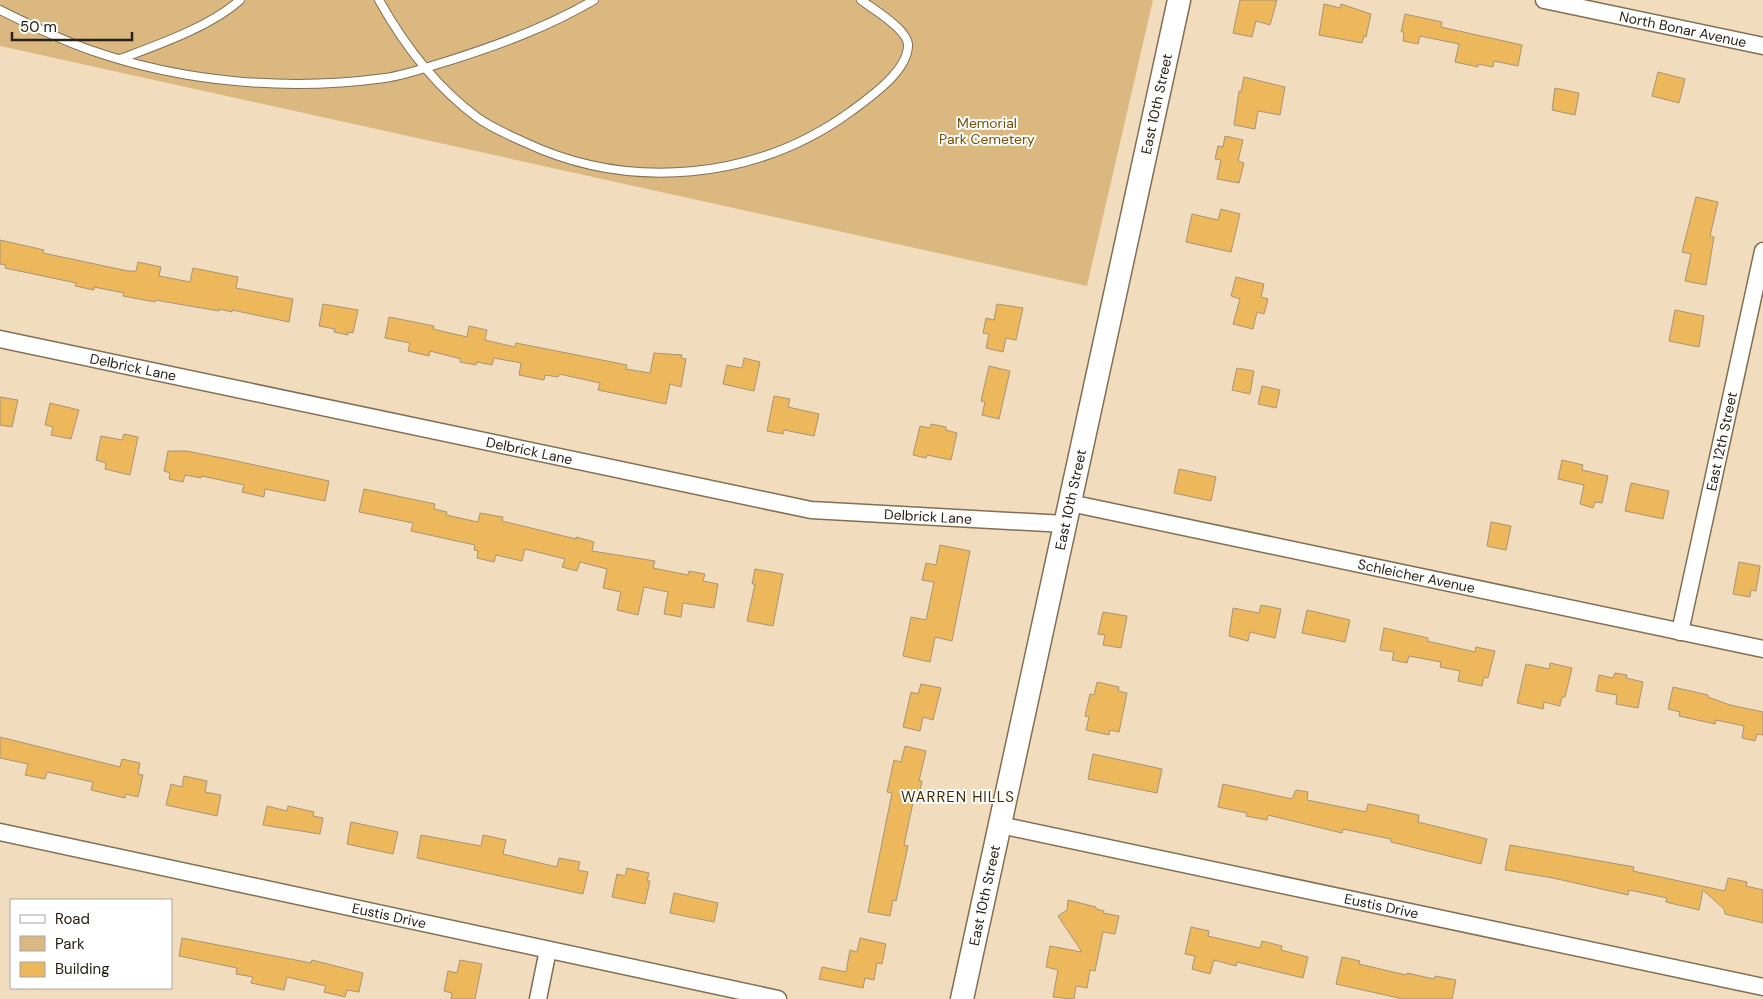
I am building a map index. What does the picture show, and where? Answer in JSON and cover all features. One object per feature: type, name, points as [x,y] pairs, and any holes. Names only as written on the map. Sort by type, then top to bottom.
[{"type":"main road","name":"East 10th Street","points":[[962,999],[1179,0]]},
{"type":"street","name":"North Bonar Avenue","points":[[1544,0],[1763,46]]},
{"type":"street","name":"East 12th Street","points":[[1680,632],[1763,251]]},
{"type":"street","name":"Delbrick Lane","points":[[0,338],[811,510],[1067,513]]},
{"type":"street","name":"Schleicher Avenue","points":[[1067,513],[1763,649]]},
{"type":"street","name":"Eustis Drive","points":[[1000,825],[1763,987]]},
{"type":"street","name":"Eustis Drive","points":[[0,832],[778,999]]},
{"type":"street","points":[[538,999],[548,950]]},
{"type":"lane","points":[[120,59],[165,42],[202,24],[240,0]]},
{"type":"lane","points":[[379,0],[392,23],[424,68],[459,103],[479,119],[546,152],[593,166],[644,173],[695,172],[744,163],[786,149],[829,127],[873,95],[899,69],[908,45],[905,34],[861,0]]},
{"type":"lane","points":[[0,10],[43,32],[94,52],[194,76],[255,82],[330,83],[388,78],[495,46],[559,20],[594,0]]},
{"type":"green space","name":"Memorial Park Cemetery","points":[[0,0],[1153,0],[1087,286],[0,46]]},
{"type":"building","points":[[1240,0],[1277,0],[1270,25],[1256,21],[1252,37],[1233,33]]},
{"type":"building","points":[[1324,4],[1340,8],[1341,4],[1371,14],[1366,37],[1364,36],[1362,43],[1319,35]]},
{"type":"building","points":[[1405,14],[1442,22],[1441,27],[1522,45],[1518,66],[1494,61],[1493,67],[1478,64],[1478,67],[1455,62],[1459,44],[1420,36],[1418,44],[1403,41],[1404,32],[1401,32]]},
{"type":"building","points":[[1658,72],[1685,79],[1679,103],[1652,96]]},
{"type":"building","points":[[1244,77],[1285,87],[1280,115],[1258,111],[1255,129],[1234,125],[1239,91],[1241,92]]},
{"type":"building","points":[[1555,88],[1579,93],[1575,115],[1552,110]]},
{"type":"building","points":[[1225,136],[1243,140],[1238,161],[1244,163],[1239,183],[1217,179],[1221,160],[1215,159],[1218,146],[1223,147]]},
{"type":"building","points":[[1696,197],[1718,202],[1710,236],[1714,237],[1706,285],[1685,281],[1691,254],[1682,252]]},
{"type":"building","points":[[1221,209],[1240,214],[1231,252],[1186,242],[1192,214],[1218,220]]},
{"type":"building","points":[[0,240],[44,250],[43,253],[128,271],[136,271],[138,262],[161,267],[159,276],[190,282],[193,268],[238,277],[236,288],[293,299],[289,322],[232,310],[232,312],[219,309],[219,311],[123,296],[124,293],[94,287],[94,290],[75,286],[76,283],[5,268],[6,265],[0,264]]},
{"type":"building","points":[[1236,277],[1264,284],[1261,297],[1268,299],[1264,314],[1257,312],[1253,329],[1233,324],[1240,299],[1231,296]]},
{"type":"building","points":[[323,304],[358,310],[353,333],[348,332],[348,335],[334,332],[335,329],[319,326]]},
{"type":"building","points":[[997,304],[1023,308],[1016,340],[1006,338],[1003,352],[986,348],[989,334],[983,333],[986,318],[994,320]]},
{"type":"building","points":[[1675,310],[1704,316],[1699,347],[1669,341]]},
{"type":"building","points":[[389,317],[434,326],[433,329],[467,337],[469,326],[487,330],[485,340],[515,347],[516,343],[627,365],[626,369],[650,373],[654,353],[682,355],[681,358],[686,359],[681,387],[670,384],[666,404],[598,390],[600,383],[559,374],[558,377],[545,375],[544,380],[519,375],[521,363],[494,358],[492,365],[477,362],[476,365],[460,362],[461,359],[430,351],[429,356],[408,351],[410,343],[385,338]]},
{"type":"building","points":[[744,358],[760,362],[754,391],[723,384],[727,365],[742,368]]},
{"type":"building","points":[[989,366],[1010,371],[999,419],[982,415],[985,402],[981,401]]},
{"type":"building","points":[[1237,368],[1254,371],[1250,394],[1232,390]]},
{"type":"building","points":[[1262,386],[1280,390],[1276,408],[1258,404]]},
{"type":"building","points":[[774,396],[790,399],[788,407],[819,414],[814,436],[784,430],[783,434],[767,431]]},
{"type":"building","points":[[0,397],[18,400],[12,427],[0,425]]},
{"type":"building","points":[[50,403],[79,410],[71,439],[51,435],[53,427],[45,425]]},
{"type":"building","points":[[931,424],[946,427],[946,430],[957,433],[951,460],[927,455],[926,458],[913,455],[920,426],[930,428]]},
{"type":"building","points":[[124,434],[138,437],[130,475],[105,469],[106,463],[96,460],[101,436],[122,440]]},
{"type":"building","points":[[168,451],[186,451],[329,481],[325,501],[265,489],[264,497],[242,492],[244,485],[202,476],[201,478],[185,475],[183,482],[169,479],[170,473],[164,471]]},
{"type":"building","points":[[1562,460],[1583,465],[1582,470],[1608,476],[1602,503],[1595,502],[1593,508],[1580,504],[1584,485],[1558,479]]},
{"type":"building","points":[[1179,469],[1216,477],[1211,501],[1174,493]]},
{"type":"building","points":[[1631,483],[1669,491],[1663,519],[1625,511]]},
{"type":"building","points":[[364,489],[435,504],[434,509],[447,512],[446,515],[478,522],[480,513],[503,517],[502,521],[594,542],[592,551],[655,561],[653,568],[688,575],[689,571],[705,574],[703,581],[718,584],[714,608],[683,603],[681,617],[664,614],[668,592],[644,587],[638,615],[617,610],[621,592],[603,588],[607,569],[580,562],[577,571],[562,567],[565,559],[525,549],[522,561],[496,555],[494,562],[477,558],[478,551],[474,550],[475,545],[411,531],[413,523],[359,512]]},
{"type":"building","points":[[1491,522],[1511,526],[1506,550],[1487,546]]},
{"type":"building","points":[[940,545],[970,551],[952,641],[935,637],[930,662],[903,656],[911,617],[926,620],[934,582],[922,580],[926,563],[936,565]]},
{"type":"building","points":[[1739,562],[1760,566],[1756,591],[1751,590],[1750,597],[1733,594]]},
{"type":"building","points":[[755,569],[783,574],[773,626],[747,621],[755,584],[752,584]]},
{"type":"building","points":[[1261,605],[1281,609],[1275,638],[1250,632],[1248,641],[1229,636],[1233,608],[1259,613]]},
{"type":"building","points":[[1307,610],[1350,620],[1345,642],[1302,633]]},
{"type":"building","points":[[1103,612],[1127,616],[1121,648],[1103,645],[1105,635],[1098,634]]},
{"type":"building","points":[[1384,628],[1428,638],[1427,641],[1475,652],[1476,647],[1495,651],[1488,678],[1484,677],[1482,686],[1458,681],[1460,671],[1440,667],[1441,662],[1409,656],[1407,663],[1392,660],[1394,652],[1380,650]]},
{"type":"building","points":[[1550,663],[1572,668],[1565,697],[1562,697],[1560,706],[1544,702],[1543,709],[1517,703],[1526,664],[1549,669]]},
{"type":"building","points":[[1615,673],[1627,675],[1626,678],[1643,682],[1638,708],[1616,704],[1617,695],[1596,691],[1599,675],[1613,678]]},
{"type":"building","points":[[1097,682],[1119,687],[1118,691],[1127,693],[1119,732],[1110,730],[1109,735],[1086,730],[1089,717],[1085,716],[1090,694],[1094,695]]},
{"type":"building","points":[[921,684],[941,688],[933,720],[923,717],[920,731],[903,727],[911,692],[918,694]]},
{"type":"building","points":[[1673,687],[1708,695],[1708,697],[1730,705],[1763,712],[1763,735],[1757,734],[1755,741],[1742,738],[1744,726],[1716,720],[1715,724],[1679,716],[1680,712],[1668,709]]},
{"type":"building","points":[[0,737],[120,767],[122,759],[140,763],[138,774],[143,775],[138,797],[126,794],[125,798],[91,790],[93,782],[47,772],[45,779],[25,775],[28,764],[0,758]]},
{"type":"building","points":[[905,746],[926,751],[919,781],[922,781],[918,799],[914,798],[904,845],[908,846],[896,901],[893,900],[890,916],[868,912],[892,793],[887,792],[894,760],[901,762]]},
{"type":"building","points":[[1093,754],[1162,769],[1157,793],[1088,779]]},
{"type":"building","points":[[184,776],[207,781],[205,792],[221,795],[217,816],[166,805],[171,784],[182,787]]},
{"type":"building","points":[[1223,784],[1292,799],[1296,790],[1308,792],[1307,800],[1366,812],[1368,804],[1419,815],[1418,822],[1487,839],[1481,864],[1391,842],[1391,839],[1343,829],[1342,833],[1268,815],[1267,820],[1246,816],[1247,813],[1218,807]]},
{"type":"building","points":[[267,806],[287,811],[288,806],[314,812],[313,816],[323,818],[320,834],[263,825]]},
{"type":"building","points":[[351,822],[398,832],[393,854],[347,844]]},
{"type":"building","points":[[421,835],[481,846],[483,835],[506,840],[503,854],[557,867],[559,858],[580,862],[578,870],[588,872],[583,894],[417,858]]},
{"type":"building","points":[[1510,845],[1634,867],[1633,871],[1725,891],[1728,878],[1747,882],[1746,886],[1763,890],[1763,923],[1725,914],[1724,909],[1703,890],[1699,910],[1666,902],[1667,898],[1629,890],[1628,895],[1553,878],[1505,870]]},
{"type":"building","points":[[627,868],[649,873],[647,881],[650,881],[645,904],[612,897],[617,874],[625,876]]},
{"type":"building","points":[[674,893],[718,903],[714,922],[670,913]]},
{"type":"building","points":[[1068,900],[1096,907],[1096,909],[1104,911],[1103,913],[1119,916],[1115,934],[1103,932],[1095,971],[1090,970],[1087,988],[1076,986],[1074,999],[1053,997],[1058,970],[1046,967],[1050,946],[1082,952],[1058,916],[1067,910]]},
{"type":"building","points":[[1191,927],[1209,931],[1208,936],[1260,948],[1262,941],[1282,946],[1281,950],[1308,957],[1303,978],[1237,962],[1236,966],[1214,960],[1210,974],[1192,969],[1195,956],[1185,954]]},
{"type":"building","points":[[182,938],[311,963],[312,960],[363,973],[359,992],[347,990],[345,997],[324,992],[326,986],[287,977],[284,990],[251,983],[253,977],[236,974],[237,968],[179,956]]},
{"type":"building","points":[[860,938],[886,944],[882,964],[877,963],[874,980],[865,978],[863,988],[819,979],[822,967],[846,972],[850,950],[857,952]]},
{"type":"building","points":[[1342,957],[1360,961],[1359,964],[1406,975],[1407,973],[1434,979],[1435,976],[1456,980],[1452,999],[1403,999],[1336,984]]},
{"type":"building","points":[[460,960],[482,964],[475,999],[451,999],[452,993],[444,991],[448,971],[457,973]]},
{"type":"district","name":"WARREN HILLS","points":[[958,797]]}]
